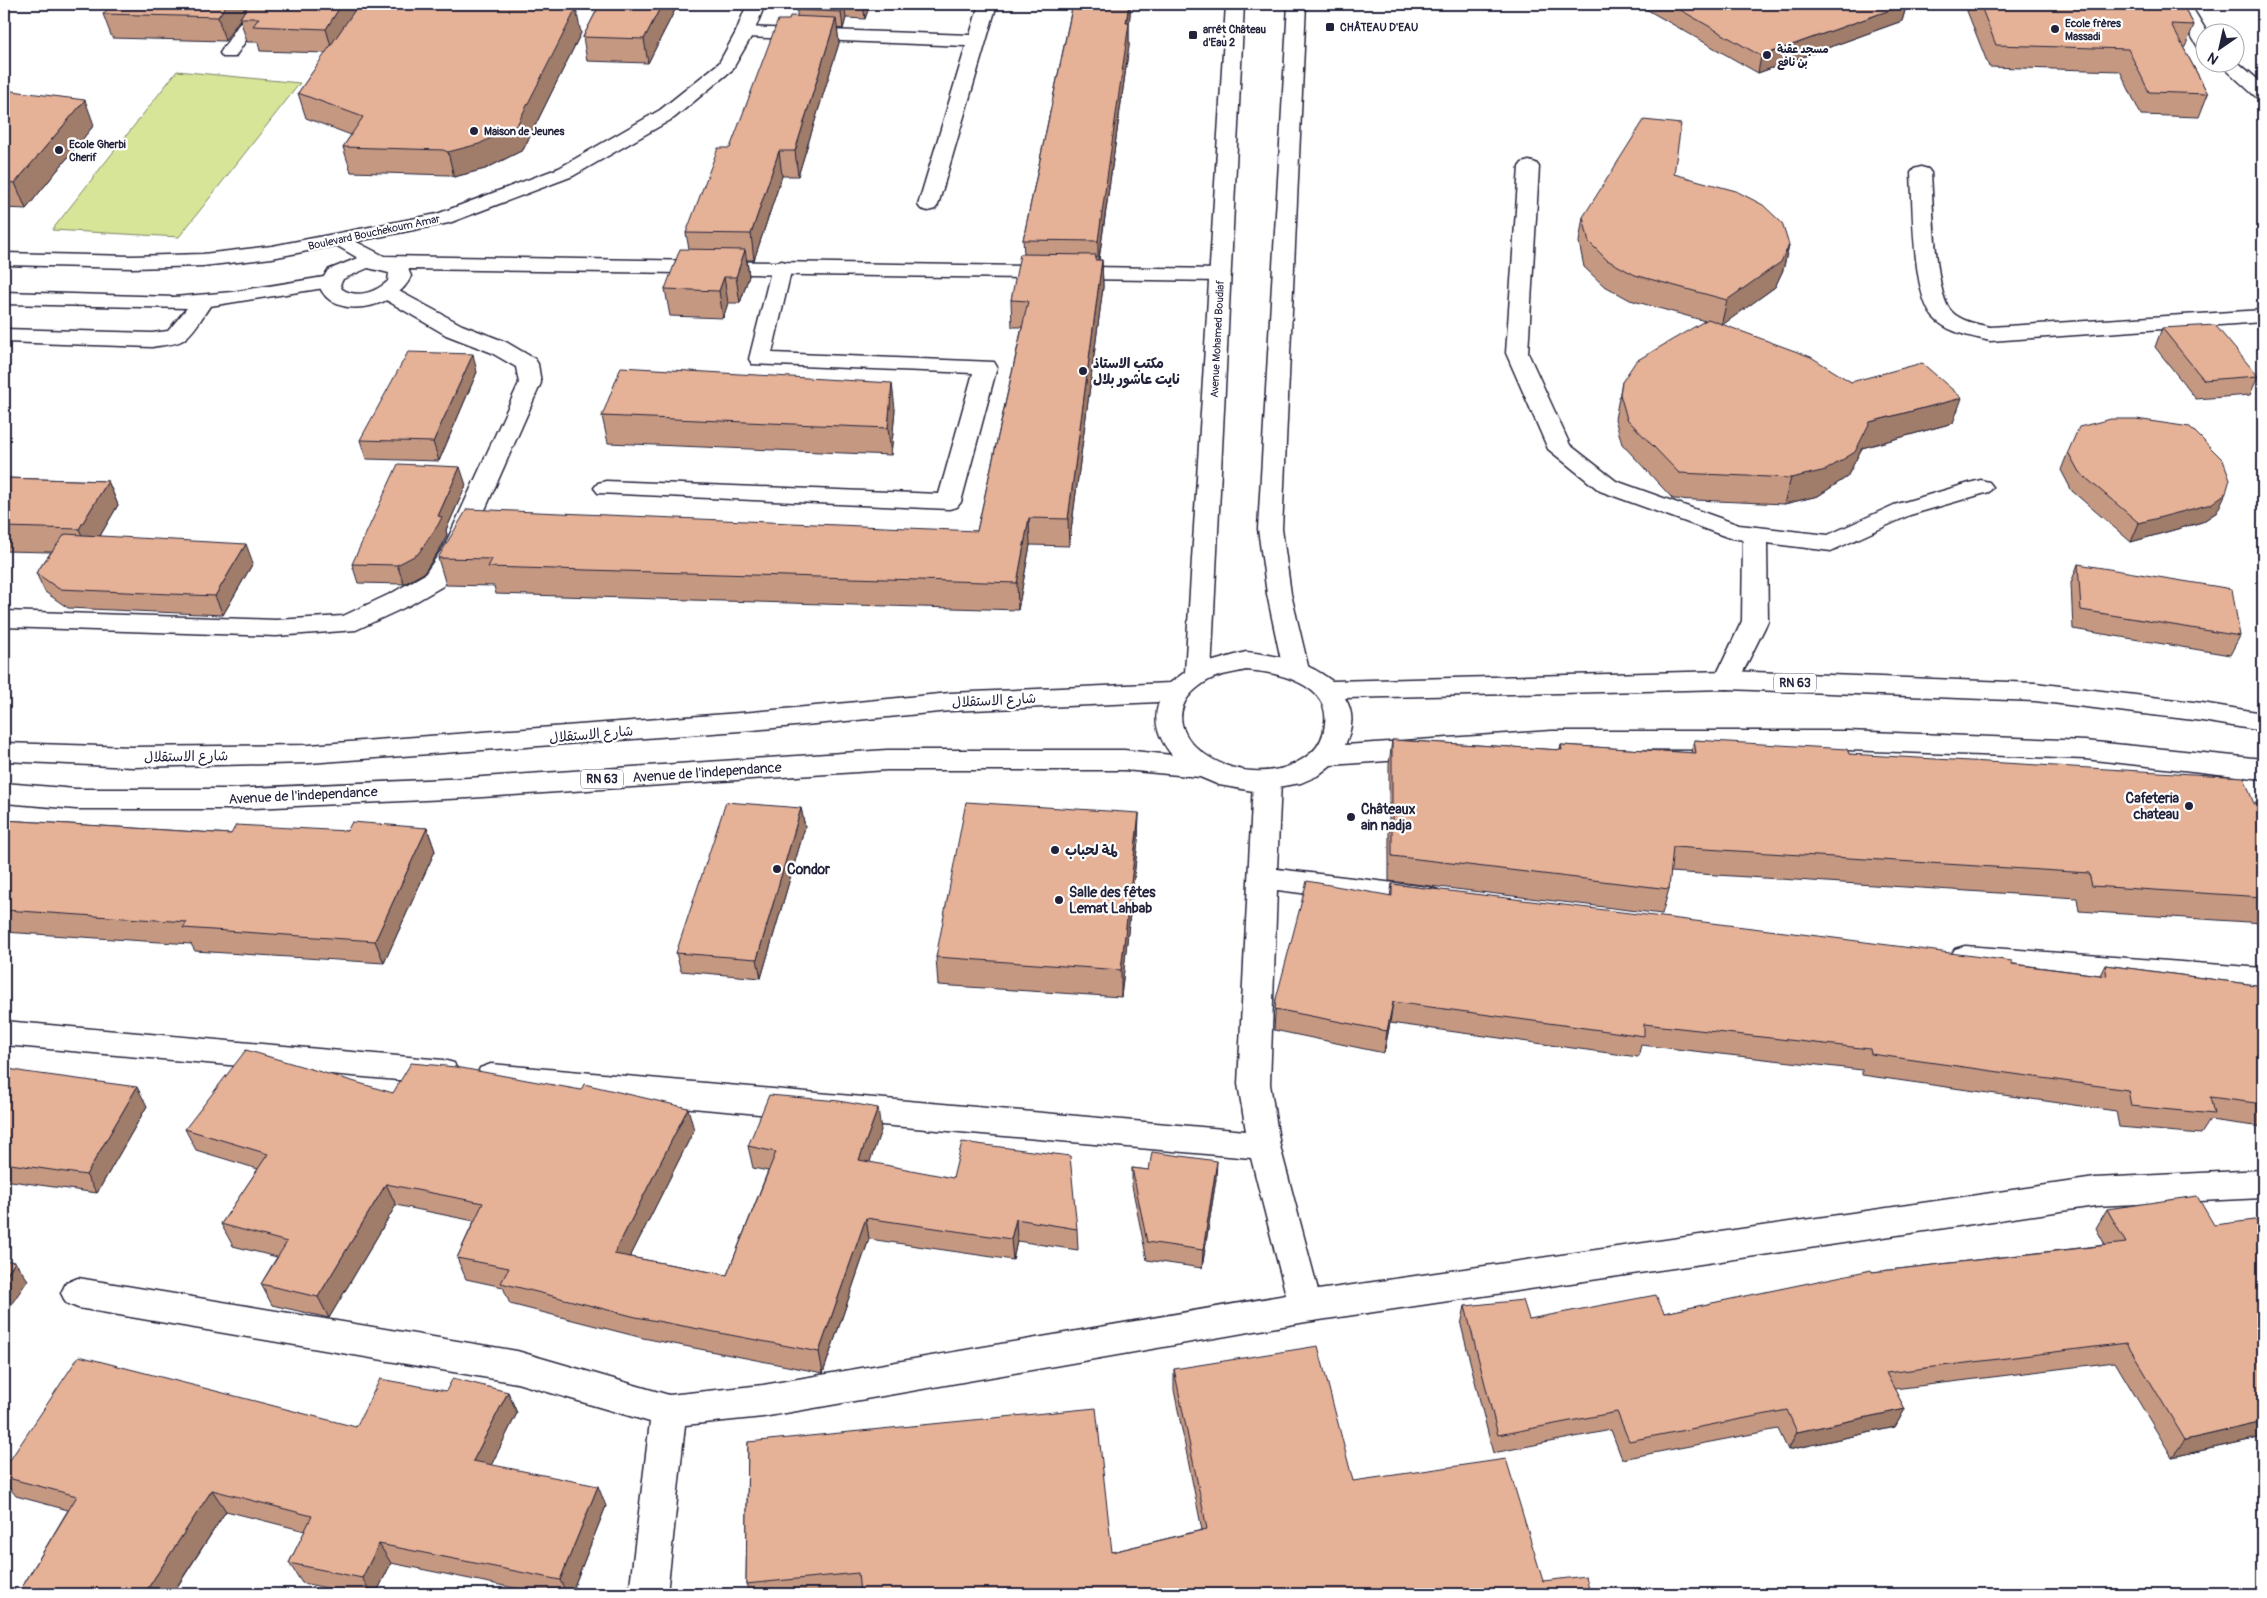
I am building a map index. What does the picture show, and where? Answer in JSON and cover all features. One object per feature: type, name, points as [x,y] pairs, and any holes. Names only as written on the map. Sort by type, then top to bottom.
[{"type":"main road","points":[[229,53],[261,4]]},
{"type":"main road","name":"Boulevard Bouchekoum Amar","points":[[4,259],[132,262],[203,260],[272,252],[442,219],[566,172],[667,114],[726,66],[745,32],[756,4]]},
{"type":"main road","points":[[928,205],[988,4]]},
{"type":"main road","name":"Avenue Mohamed Boudiaf","points":[[1198,673],[1235,4]]},
{"type":"main road","points":[[1296,4],[1270,529],[1278,586],[1296,670]]},
{"type":"main road","points":[[2181,4],[2194,26]]},
{"type":"main road","points":[[745,32],[976,41]]},
{"type":"main road","points":[[2239,72],[2263,93]]},
{"type":"main road","points":[[1529,167],[1518,353],[1560,449],[1608,486],[1736,532],[1831,543],[1902,510],[1981,487]]},
{"type":"main road","points":[[1921,173],[1930,282],[1940,312],[1966,328],[1990,334],[2263,316]]},
{"type":"main road","points":[[330,282],[330,289],[342,298],[364,300],[388,293],[401,281],[401,274],[398,268],[380,262],[341,240]]},
{"type":"main road","points":[[4,298],[174,303],[203,301],[330,282],[344,269],[355,264],[380,262],[1221,275]]},
{"type":"main road","points":[[606,488],[949,502],[986,368],[760,359],[782,267]]},
{"type":"main road","points":[[4,618],[276,628],[347,624],[401,600],[434,580],[457,546],[530,382],[527,364],[498,346],[454,330],[388,293]]},
{"type":"main road","points":[[4,336],[152,340],[175,336],[186,325],[203,301]]},
{"type":"main road","points":[[1727,680],[1755,621],[1755,535]]},
{"type":"main road","points":[[1246,662],[1272,663],[1296,670],[1313,679],[1325,690],[1336,706],[1340,723],[1337,740],[1326,756],[1311,768],[1290,777],[1267,780],[1243,780],[1221,776],[1200,767],[1180,751],[1169,732],[1168,711],[1176,692],[1198,673],[1221,665],[1246,662]]},
{"type":"main road","name":"RN 63","points":[[1325,690],[1727,680],[2035,692],[2202,712],[2263,722]]},
{"type":"main road","name":"شارع الاستقلال","points":[[4,752],[134,757],[309,754],[753,721],[950,702],[1176,692]]},
{"type":"main road","points":[[1326,756],[1551,740],[1901,740],[2060,749],[2211,761],[2263,769]]},
{"type":"main road","name":"Avenue de l'independance","points":[[4,793],[76,798],[229,799],[468,788],[887,760],[1124,760],[1200,767]]},
{"type":"main road","points":[[1267,780],[1254,1084],[1264,1146],[1306,1307]]},
{"type":"main road","points":[[4,804],[229,799]]},
{"type":"main road","points":[[1263,878],[1450,901]]},
{"type":"main road","points":[[1940,955],[2263,980]]},
{"type":"main road","points":[[4,1033],[1264,1146]]},
{"type":"main road","points":[[78,1293],[517,1367],[669,1411],[763,1401],[1306,1307],[2095,1192],[2263,1184]]},
{"type":"main road","points":[[648,1594],[669,1411]]},
{"type":"green space","points":[[177,71],[300,83],[179,237],[52,230]]},
{"type":"building","points":[[112,4],[227,4],[218,17],[103,14]]},
{"type":"building","points":[[249,4],[342,4],[326,29],[253,26],[259,18],[240,18]]},
{"type":"building","points":[[359,4],[431,4],[576,9],[517,125],[479,144],[448,152],[443,150],[343,147],[363,117],[298,93]]},
{"type":"building","points":[[600,4],[662,4],[644,39],[583,37]]},
{"type":"building","points":[[799,4],[843,4],[841,12],[797,10]]},
{"type":"building","points":[[1073,4],[1129,4],[1126,23],[1129,23],[1098,241],[1023,240]]},
{"type":"building","points":[[1670,4],[1907,4],[1761,56]]},
{"type":"building","name":"Ecole frères Massadi","points":[[1980,4],[2182,4],[2194,25],[2171,24],[2194,68],[2194,72],[2196,72],[2208,94],[2149,92],[2128,49],[1996,45]]},
{"type":"building","points":[[790,16],[836,18],[795,151],[779,151],[751,234],[686,233],[718,148],[730,148],[778,20],[789,20]]},
{"type":"building","points":[[4,90],[85,100],[15,183],[4,182]]},
{"type":"building","points":[[1644,120],[1681,124],[1674,174],[1736,191],[1763,205],[1782,223],[1789,245],[1781,262],[1727,300],[1635,275],[1607,260],[1589,242],[1583,217]]},
{"type":"building","points":[[680,249],[745,250],[736,277],[724,277],[719,291],[665,289]]},
{"type":"building","points":[[1020,254],[1096,255],[1095,260],[1102,260],[1068,519],[1029,518],[1017,583],[488,567],[492,559],[438,558],[467,509],[977,531],[1028,301],[1011,300]]},
{"type":"building","points":[[1708,319],[1811,357],[1851,382],[1922,363],[1962,398],[1870,422],[1855,452],[1826,470],[1791,478],[1679,473],[1627,419],[1620,394],[1622,382],[1636,361]]},
{"type":"building","points":[[2215,325],[2258,376],[2204,380],[2162,328]]},
{"type":"building","points":[[408,352],[473,354],[433,442],[360,440]]},
{"type":"building","points":[[621,367],[892,383],[888,428],[602,416]]},
{"type":"building","points":[[2111,419],[2136,419],[2190,427],[2223,460],[2230,479],[2226,493],[2211,504],[2139,523],[2079,472],[2068,452],[2079,427]]},
{"type":"building","points":[[398,464],[460,467],[438,516],[442,517],[418,554],[397,565],[352,564]]},
{"type":"building","points":[[4,478],[108,481],[79,529],[4,527]]},
{"type":"building","points":[[65,534],[246,544],[215,596],[59,589],[36,573]]},
{"type":"building","points":[[2078,564],[2232,589],[2240,636],[2081,610]]},
{"type":"building","points":[[1392,740],[1562,750],[1561,745],[1696,753],[1694,740],[1847,749],[1849,754],[2244,777],[2254,804],[2263,804],[2263,897],[2092,886],[2089,873],[1673,847],[1669,889],[1392,856]]},
{"type":"building","points":[[726,802],[801,808],[757,959],[676,953]]},
{"type":"building","points":[[966,802],[1139,813],[1121,970],[936,957]]},
{"type":"building","points":[[4,820],[231,834],[236,825],[347,831],[352,822],[427,828],[375,941],[183,928],[187,922],[4,910]]},
{"type":"building","points":[[1307,881],[1392,896],[1392,884],[1834,938],[2012,961],[2012,964],[2107,976],[2105,965],[2263,986],[2263,1104],[2210,1097],[2214,1114],[2131,1106],[2128,1090],[1871,1054],[1870,1049],[1644,1024],[1644,1036],[1393,1002],[1387,1031],[1275,1009]]},
{"type":"building","points":[[246,1050],[393,1093],[411,1063],[456,1067],[581,1090],[584,1084],[688,1108],[614,1254],[727,1275],[776,1152],[748,1146],[769,1095],[839,1101],[878,1108],[859,1160],[953,1178],[962,1142],[1070,1156],[1077,1229],[1016,1219],[1011,1239],[866,1218],[819,1352],[636,1317],[501,1283],[509,1268],[457,1258],[483,1203],[386,1184],[318,1297],[261,1284],[287,1242],[221,1224],[268,1154],[185,1129]]},
{"type":"building","points":[[4,1068],[137,1087],[86,1175],[4,1163]]},
{"type":"building","points":[[1152,1152],[1217,1161],[1203,1250],[1147,1242],[1132,1168],[1149,1170]]},
{"type":"building","points":[[2197,1196],[2214,1225],[2263,1219],[2263,1422],[2185,1440],[2127,1343],[1886,1373],[1905,1409],[1797,1432],[1787,1410],[1629,1441],[1617,1412],[1498,1435],[1465,1306],[1523,1300],[1529,1319],[1656,1295],[1664,1313],[1871,1270],[1872,1272],[2126,1243],[2107,1209]]},
{"type":"building","points":[[4,1260],[15,1262],[4,1279]]},
{"type":"building","points":[[1318,1346],[1353,1481],[1506,1459],[1543,1581],[1586,1576],[1590,1594],[860,1594],[858,1573],[746,1584],[748,1442],[1096,1408],[1112,1552],[1207,1529],[1174,1369]]},
{"type":"building","points":[[79,1356],[356,1427],[380,1379],[446,1391],[453,1378],[508,1392],[473,1461],[598,1486],[560,1580],[379,1544],[362,1578],[289,1563],[312,1516],[212,1490],[146,1591],[253,1594],[18,1594],[77,1496],[4,1477],[4,1469]]},
{"type":"place","name":"CHÂTEAU D'EAU","points":[[1330,27]]},
{"type":"place","name":"Ecole frères Massadi","points":[[2055,29]]},
{"type":"place","name":"arrêt Château d'Eau 2","points":[[1193,35]]},
{"type":"place","name":"مسجد عقبة بن نافع","points":[[1767,55]]},
{"type":"place","name":"Maison de Jeunes","points":[[474,131]]},
{"type":"place","name":"Ecole Gherbi Cherif","points":[[59,150]]},
{"type":"place","name":"مكتب الاستاذ نايت عاشور بلال","points":[[1083,371]]},
{"type":"place","name":"Cafeteria chateau","points":[[2189,806]]},
{"type":"place","name":"Châteaux ain nadja","points":[[1351,817]]},
{"type":"place","name":"لمة لحباب","points":[[1055,850]]},
{"type":"place","name":"Condor","points":[[777,869]]},
{"type":"place","name":"Salle des fêtes Lemat Lahbab","points":[[1059,900]]}]
